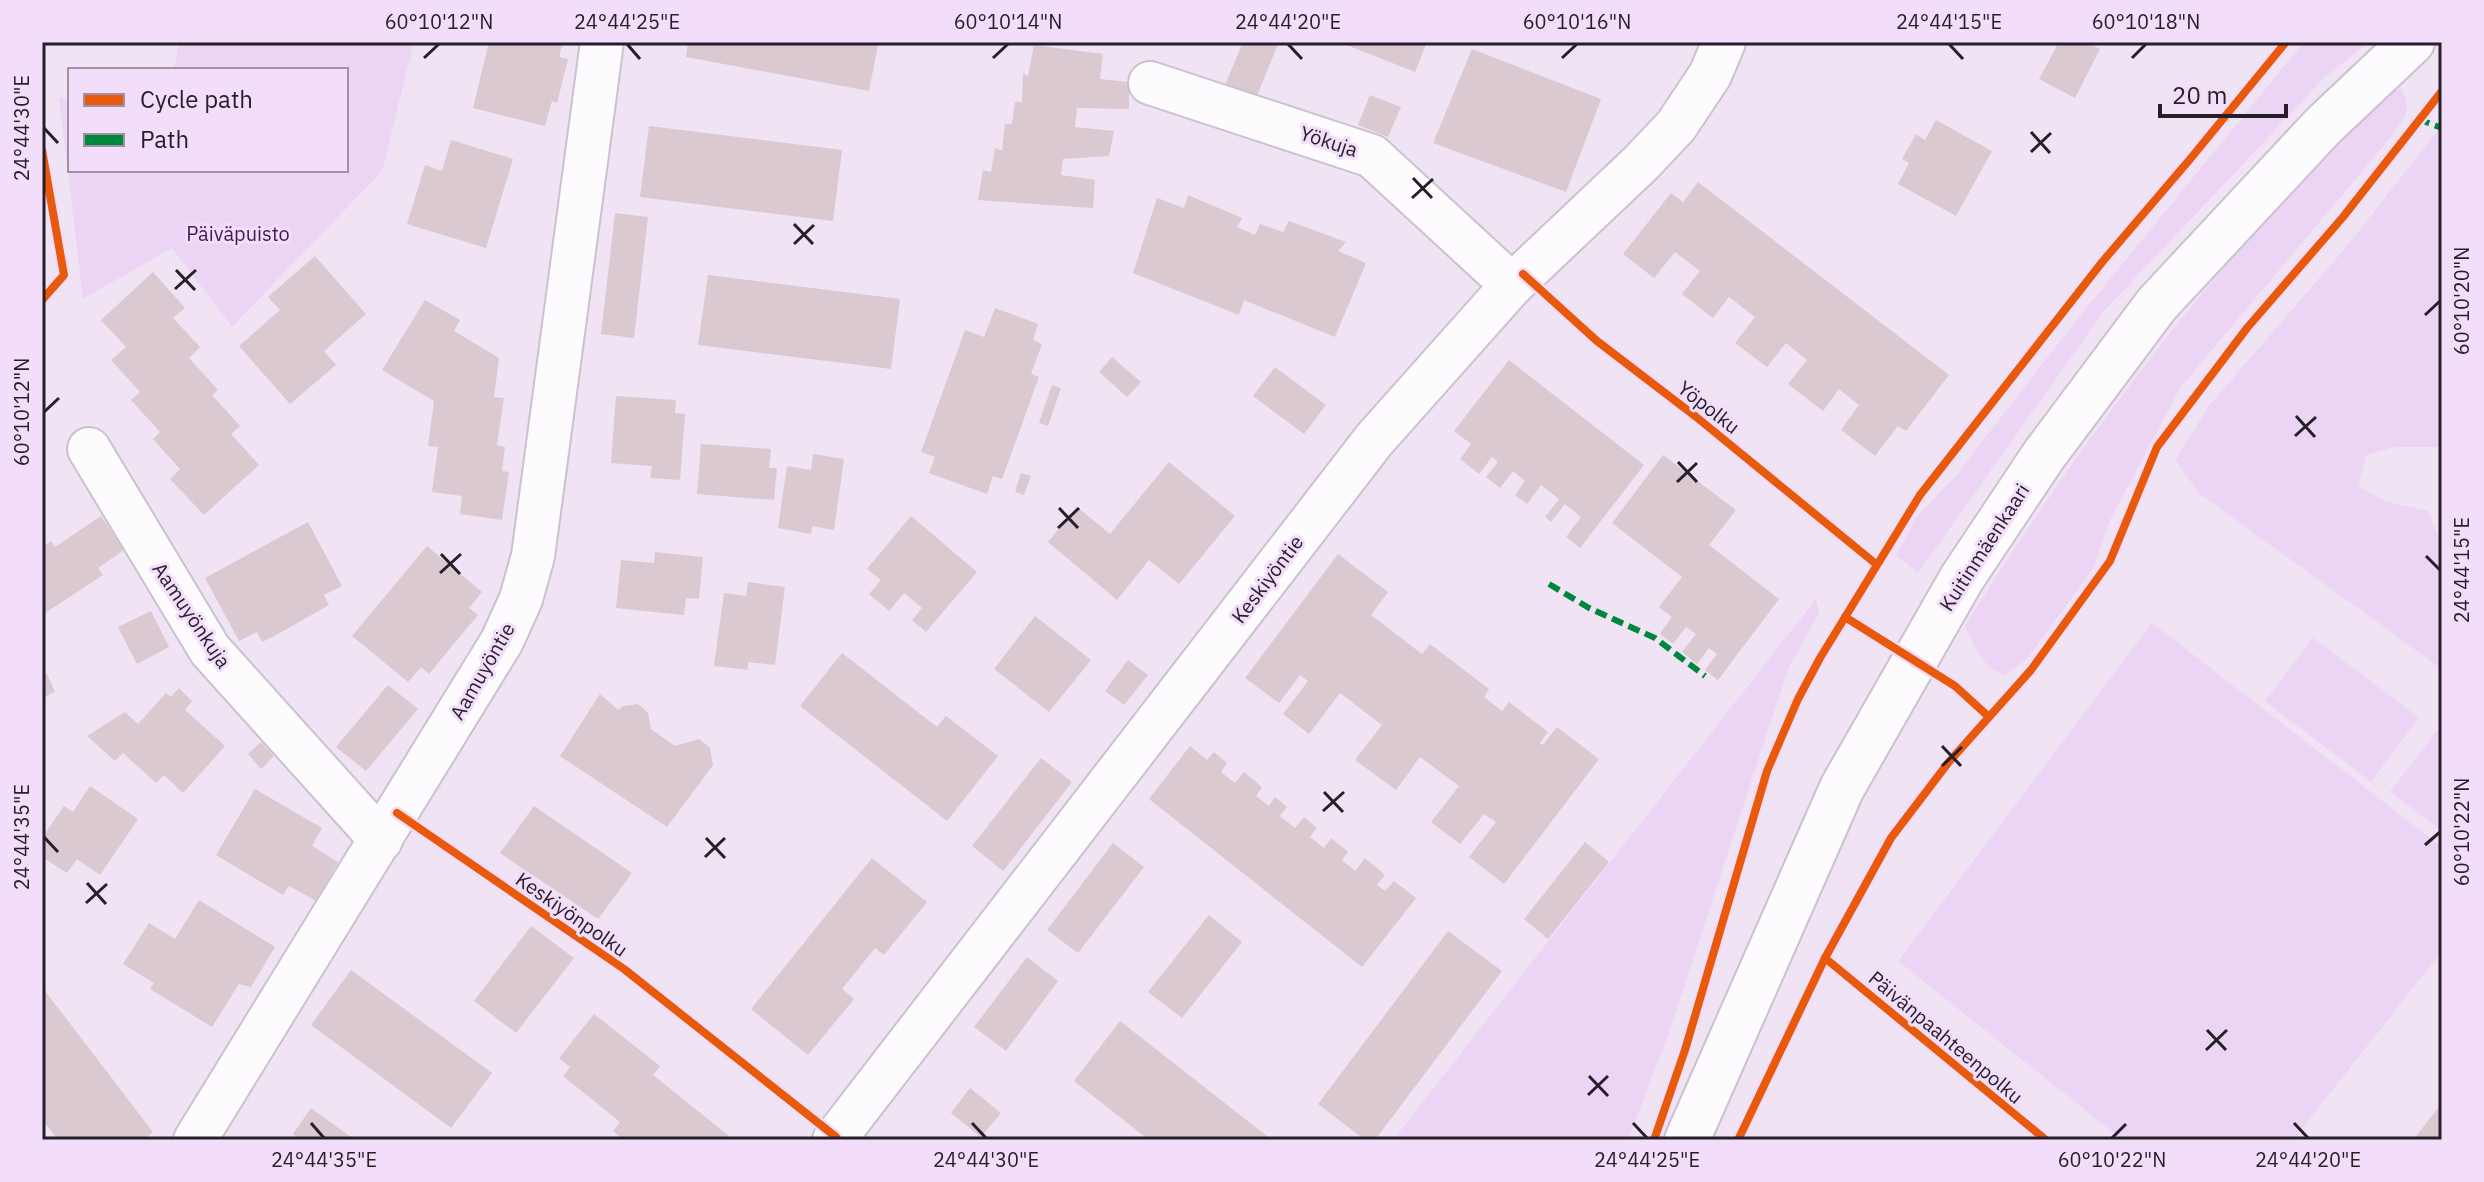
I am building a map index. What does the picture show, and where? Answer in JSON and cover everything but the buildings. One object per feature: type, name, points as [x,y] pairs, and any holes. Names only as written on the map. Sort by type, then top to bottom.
[{"type":"street","name":"Aamuyöntie","points":[[195,1140],[502,641],[521,599],[533,556],[602,42]]},
{"type":"street","name":"Keskiyöntie","points":[[834,1140],[1374,440],[1512,285],[1676,126],[1710,75],[1724,42]]},
{"type":"street","name":"Kuitinmäenkaari","points":[[1687,1140],[1842,788],[1962,578],[2044,455],[2157,304],[2323,126],[2412,42]]},
{"type":"street","name":"Yökuja","points":[[1150,83],[1372,156],[1512,285]]},
{"type":"street","name":"Aamuyönkuja","points":[[89,449],[210,650],[381,840]]},
{"type":"green space","name":"Päiväpuisto","points":[[179,42],[414,42],[382,171],[232,327],[172,248],[83,299],[59,96],[68,102],[68,172],[348,172],[348,68],[174,68]]},
{"type":"green space","points":[[2304,42],[2369,42],[2324,78],[2104,311],[1918,573],[1896,555],[1916,518],[1954,478],[2079,317]]},
{"type":"green space","points":[[2401,88],[2407,109],[2400,125],[2180,388],[2110,520],[2093,569],[2026,660],[2004,675],[1990,667],[1965,626],[2074,462],[2152,356],[2235,254],[2320,161],[2390,92]]},
{"type":"green space","points":[[2442,125],[2442,447],[2394,447],[2366,455],[2358,486],[2384,501],[2428,511],[2442,548],[2442,669],[2200,494],[2175,460],[2209,406],[2347,246]]},
{"type":"green space","points":[[1816,599],[1819,613],[1788,669],[1670,1030],[1628,1140],[1393,1140]]},
{"type":"green space","points":[[2152,623],[2442,847],[2442,951],[2293,1140],[2123,1140],[1898,961]]},
{"type":"green space","points":[[2313,638],[2419,718],[2371,782],[2265,701]]},
{"type":"green space","points":[[2438,729],[2442,732],[2442,831],[2390,792]]},
{"type":"marked path","points":[[2418,119],[2442,128]]},
{"type":"marked path","points":[[1549,584],[1589,608],[1655,638],[1705,676]]},
{"type":"cycle path","points":[[1654,1140],[1685,1050],[1767,771],[1798,699],[1820,658],[1920,495],[2103,261],[2286,42]]},
{"type":"cycle path","points":[[1738,1140],[1825,958],[1891,838],[1948,763],[2031,670],[2110,561],[2157,447],[2247,328],[2343,217],[2442,91]]},
{"type":"cycle path","points":[[42,150],[64,275],[42,300]]},
{"type":"cycle path","name":"Yöpolku","points":[[1523,274],[1597,341],[1695,416],[1876,564]]},
{"type":"cycle path","points":[[1845,617],[1955,686],[1989,717]]},
{"type":"cycle path","name":"Keskiyönpolku","points":[[397,813],[624,969],[836,1137]]},
{"type":"cycle path","name":"Päivänpaahteenpolku","points":[[1825,958],[2046,1140]]}]
